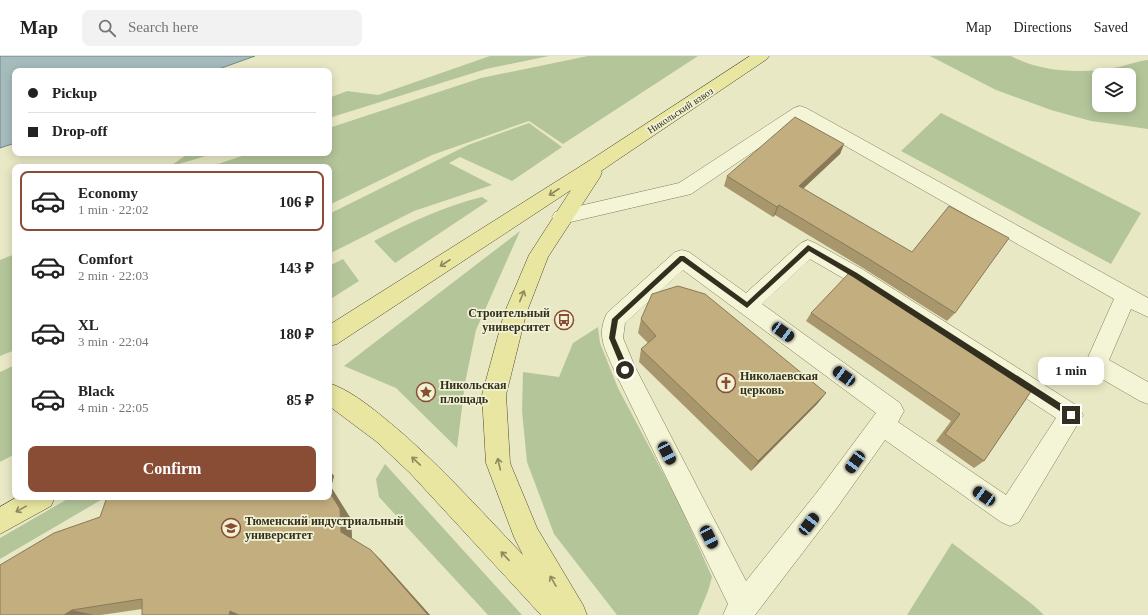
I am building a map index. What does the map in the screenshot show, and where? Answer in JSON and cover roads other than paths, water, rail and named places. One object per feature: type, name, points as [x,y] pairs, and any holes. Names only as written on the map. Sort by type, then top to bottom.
[{"type":"main road","name":"Никольский взвоз","points":[[332,335],[598,164],[761,56]]},
{"type":"main road","points":[[573,615],[527,537],[498,463],[494,395],[515,314],[538,255],[598,164]]},
{"type":"main road","points":[[332,395],[354,408],[386,434],[426,471],[560,615]]},
{"type":"main road","points":[[0,520],[37,500]]},
{"type":"lane","points":[[562,218],[684,190],[800,112],[1126,297],[1148,308]]},
{"type":"lane","points":[[747,305],[808,248],[855,275],[1071,415],[1010,513],[882,424]]},
{"type":"lane","points":[[682,258],[892,411],[882,424],[828,500],[740,611],[625,370],[612,338],[615,319],[682,258]]},
{"type":"lane","points":[[1126,297],[1096,364],[1148,394]]},
{"type":"place","name":"Строительный университет","points":[[564,320]]},
{"type":"place","name":"Николаевская церковь","points":[[726,383]]},
{"type":"place","name":"Никольская площадь","points":[[426,392]]},
{"type":"place","name":"Тюменский индустриальный университет","points":[[231,528]]}]
